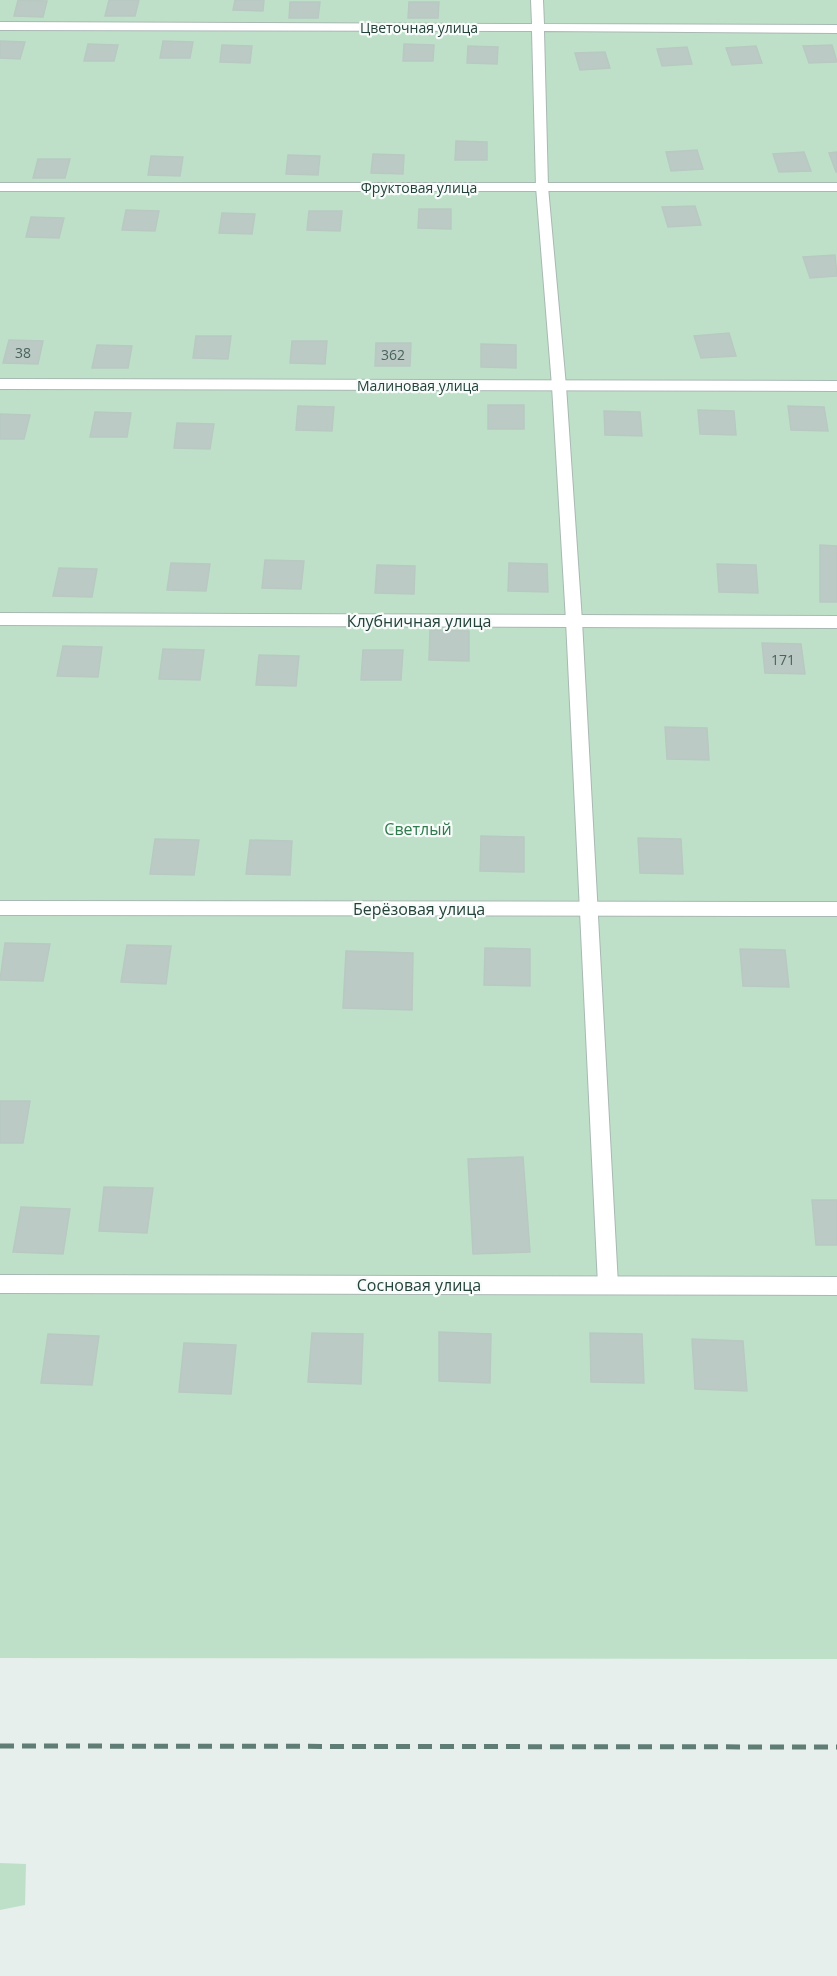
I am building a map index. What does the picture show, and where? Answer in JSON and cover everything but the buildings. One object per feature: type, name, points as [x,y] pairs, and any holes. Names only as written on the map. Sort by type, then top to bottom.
[{"type":"street","points":[[537,0],[542,187],[559,386],[574,621],[608,1285]]},
{"type":"street","name":"Цветочная улица","points":[[0,26],[837,29]]},
{"type":"street","name":"Фруктовая улица","points":[[0,187],[837,187]]},
{"type":"street","name":"Малиновая улица","points":[[0,384],[837,386]]},
{"type":"street","name":"Клубничная улица","points":[[0,620],[837,622]]},
{"type":"street","name":"Берёзовая улица","points":[[0,908],[837,909]]},
{"type":"street","name":"Сосновая улица","points":[[0,1284],[837,1286]]},
{"type":"green space","name":"Светлый","points":[[0,0],[837,0],[837,1659],[0,1658]]},
{"type":"green space","points":[[0,1863],[26,1864],[25,1905],[0,1910]]},
{"type":"railway","points":[[0,1746],[837,1747]]}]
